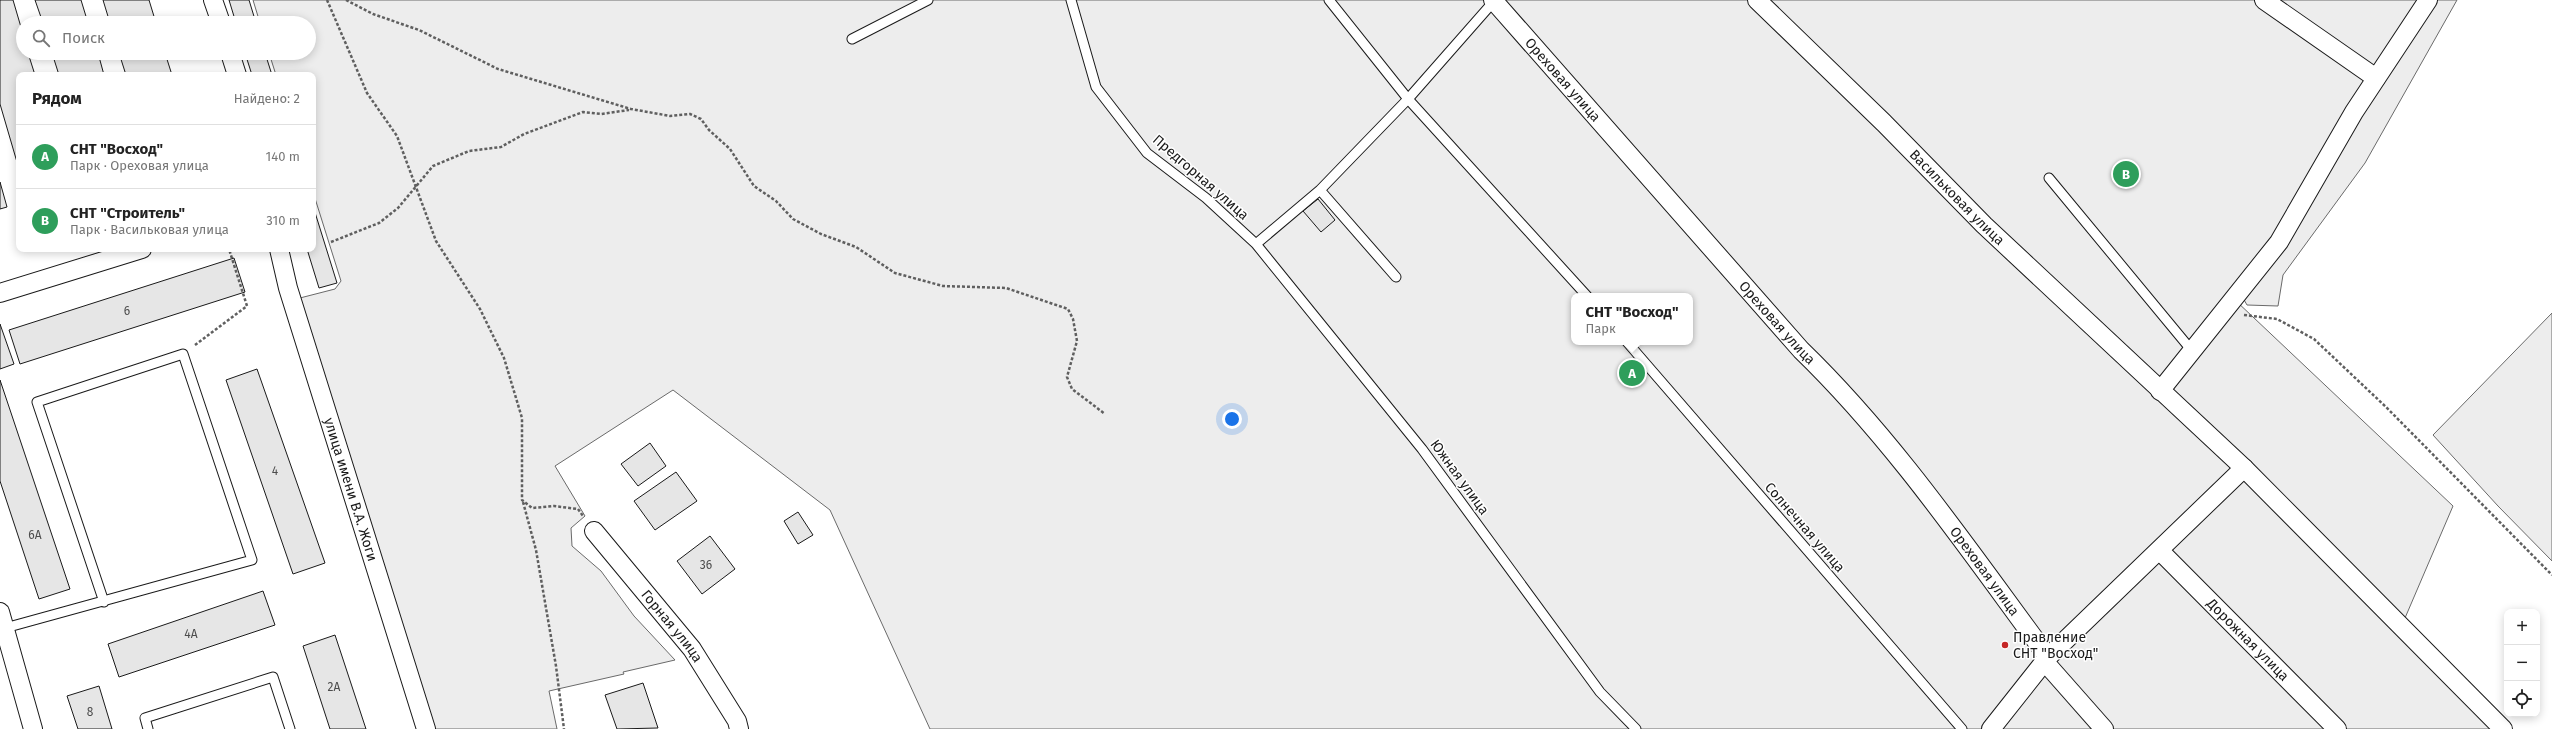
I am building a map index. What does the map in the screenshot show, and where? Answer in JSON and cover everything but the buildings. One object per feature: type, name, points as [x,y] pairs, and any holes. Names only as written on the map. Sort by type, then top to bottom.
[{"type":"street","points":[[214,0],[219,16]]},
{"type":"street","name":"Ореховая улица","points":[[1494,0],[1801,350],[1843,390],[1932,502],[2046,659],[2104,729]]},
{"type":"street","name":"Васильковая улица","points":[[1757,0],[1884,123],[1984,225],[2244,468],[2503,729]]},
{"type":"street","points":[[2264,0],[2376,78]]},
{"type":"street","points":[[2160,391],[2193,352],[2279,242],[2354,112],[2428,0]]},
{"type":"street","points":[[232,60],[236,72]]},
{"type":"street","points":[[0,293],[132,252]]},
{"type":"street","name":"улица имени В.А. Жоги","points":[[280,252],[288,288],[426,729]]},
{"type":"street","points":[[1991,729],[2046,659],[2160,551],[2244,468]]},
{"type":"street","name":"Горная улица","points":[[594,531],[692,649],[737,721],[739,729]]},
{"type":"street","name":"Дорожная улица","points":[[2160,551],[2337,729]]},
{"type":"street","points":[[2,620],[33,729]]},
{"type":"lane","points":[[852,39],[928,0]]},
{"type":"lane","name":"Предгорная улица","points":[[1071,0],[1096,87],[1147,153],[1206,198],[1256,244]]},
{"type":"lane","points":[[1329,0],[1408,99],[1584,293]]},
{"type":"lane","points":[[1256,244],[1320,190],[1408,99],[1494,0]]},
{"type":"lane","points":[[2049,178],[2193,352]]},
{"type":"lane","points":[[1320,190],[1396,277]]},
{"type":"lane","name":"Южная улица","points":[[1256,244],[1422,449],[1600,692],[1636,729]]},
{"type":"lane","name":"Солнечная улица","points":[[1629,345],[1962,729]]},
{"type":"lane","points":[[2,620],[104,602],[252,560],[183,354],[37,402],[104,602]]},
{"type":"lane","points":[[148,729],[144,718],[273,677],[290,729]]},
{"type":"path","points":[[328,0],[367,93],[397,136],[415,188],[436,241],[480,309],[504,358],[522,418],[522,500],[536,550],[556,666],[564,729]]},
{"type":"path","points":[[346,0],[373,14],[418,30],[498,69],[631,109],[670,116],[690,114],[701,119],[709,130],[730,149],[754,186],[776,201],[793,219],[821,234],[856,247],[895,273],[943,286],[1006,288],[1068,309],[1073,319],[1077,341],[1067,376],[1072,389],[1105,414]]},
{"type":"path","points":[[330,242],[379,223],[398,208],[433,166],[469,151],[501,147],[524,134],[583,112],[601,114],[631,109]]},
{"type":"path","points":[[183,354],[247,306],[230,252]]},
{"type":"path","points":[[2215,324],[2236,316],[2253,315],[2277,319],[2314,339],[2386,407],[2552,575]]},
{"type":"path","points":[[522,500],[532,508],[554,506],[578,509],[594,531]]},
{"type":"shaded area","points":[[253,0],[2428,0],[2235,300],[2453,506],[2402,625],[2503,729],[930,729],[830,510],[673,390],[555,466],[585,516],[571,528],[572,546],[601,571],[634,616],[675,660],[623,672],[624,674],[549,691],[557,729],[431,729],[296,299],[335,289],[341,281],[316,202],[316,72],[275,72],[271,60],[316,60],[316,16],[258,16]]},
{"type":"shaded area","points":[[2432,0],[2457,0],[2365,163],[2283,275],[2278,306],[2247,305],[2243,298]]},
{"type":"shaded area","points":[[2552,313],[2552,561],[2498,506],[2433,435]]},
{"type":"place","name":"СНТ \"Строитель\"","points":[[2126,174]]},
{"type":"place","name":"СНТ \"Восход\"","points":[[1632,373]]},
{"type":"place","name":"Правление СНТ \"Восход\"","points":[[2005,645]]}]
